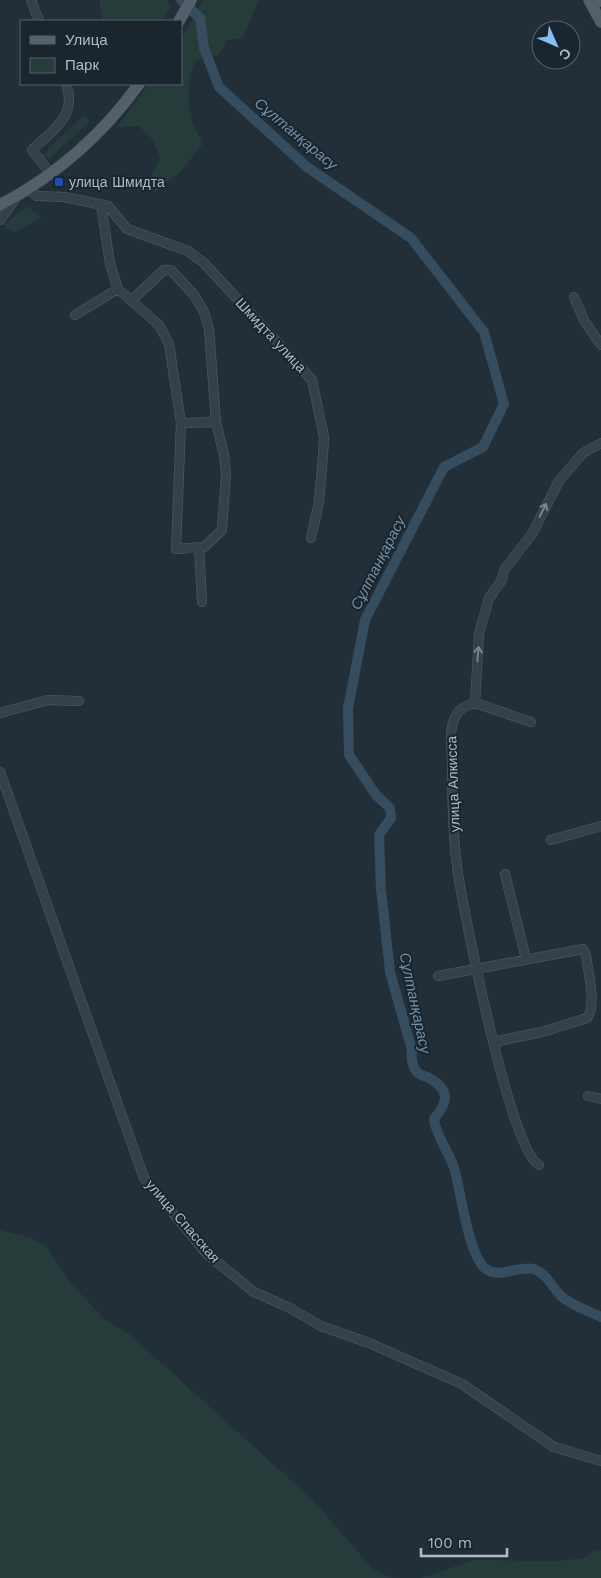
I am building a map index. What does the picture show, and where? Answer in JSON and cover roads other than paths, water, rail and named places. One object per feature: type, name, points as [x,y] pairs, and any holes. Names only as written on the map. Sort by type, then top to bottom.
[{"type":"main road","points":[[181,17],[191,0]]},
{"type":"main road","points":[[589,0],[601,22]]},
{"type":"main road","points":[[0,205],[51,174],[124,106],[138,85]]},
{"type":"street","points":[[31,0],[39,20]]},
{"type":"street","points":[[51,174],[32,150],[62,124],[70,99],[66,85]]},
{"type":"street","points":[[0,220],[23,192],[37,196],[101,204],[110,264],[118,289],[159,325],[166,335],[181,423],[176,549],[204,547],[222,530],[226,473],[224,455],[216,422],[210,329],[204,312],[194,295],[171,270],[164,270],[132,300]]},
{"type":"street","name":"Шмидта улица","points":[[101,204],[112,209],[120,223],[127,229],[188,251],[204,263],[312,380],[324,446],[319,502],[311,538]]},
{"type":"street","points":[[75,314],[118,289]]},
{"type":"street","points":[[574,297],[585,322],[601,345]]},
{"type":"street","points":[[181,423],[216,422]]},
{"type":"street","points":[[531,722],[475,703],[479,634],[489,598],[502,580],[504,570],[532,534],[559,481],[583,453],[601,443]]},
{"type":"street","points":[[199,547],[202,602]]},
{"type":"street","points":[[0,713],[48,700],[79,701]]},
{"type":"street","name":"улица Алкисса","points":[[475,703],[465,706],[458,711],[452,721],[455,839],[459,880],[493,1042],[520,1137],[529,1156],[539,1165]]},
{"type":"street","name":"улица Спасская","points":[[0,772],[144,1178],[207,1254],[254,1292],[288,1307],[321,1326],[378,1347],[462,1384],[554,1447],[601,1461]]},
{"type":"street","points":[[551,840],[601,826]]},
{"type":"street","points":[[505,874],[526,959]]},
{"type":"street","points":[[438,976],[477,967],[583,949],[586,955],[593,1005],[591,1013],[587,1018],[542,1032],[493,1042]]},
{"type":"street","points":[[588,1096],[601,1099]]},
{"type":"waterway","name":"Сұлтанқарасу","points":[[181,0],[200,18],[204,48],[219,87],[307,167],[411,238],[484,332],[504,404],[483,447],[444,467],[365,620],[348,708],[349,755],[376,795],[390,808],[391,818],[379,835],[381,889],[390,972],[412,1050],[414,1068],[419,1074],[428,1077],[436,1083],[444,1092],[444,1102],[434,1119],[435,1125],[454,1168],[474,1251],[480,1262],[491,1272],[497,1273],[528,1268],[539,1271],[565,1299],[601,1317]]},
{"type":"place","name":"улица Шмидта","points":[[59,182]]}]
